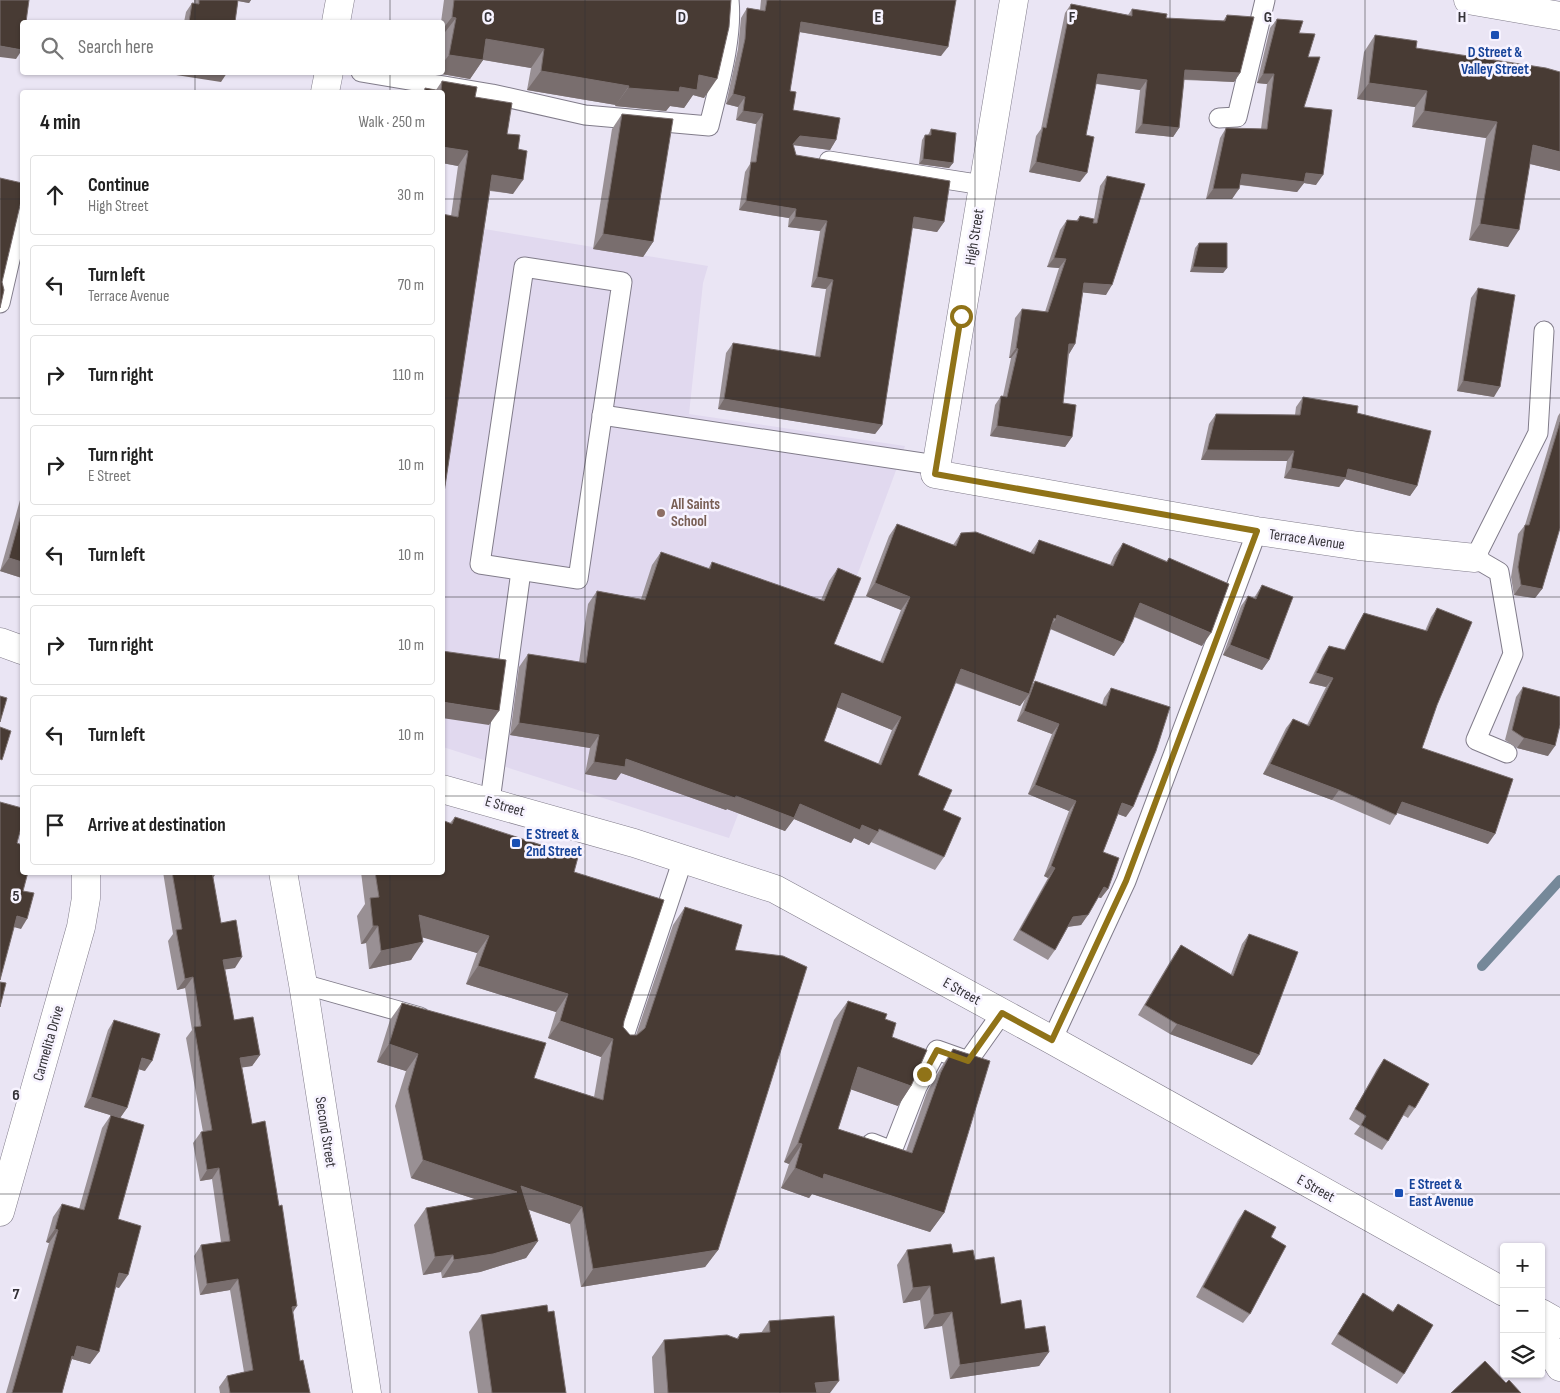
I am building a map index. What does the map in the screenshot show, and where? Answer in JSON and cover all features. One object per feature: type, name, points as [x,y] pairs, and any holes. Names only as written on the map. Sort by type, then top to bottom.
[{"type":"street","points":[[336,20],[340,0]]},
{"type":"street","name":"High Street","points":[[936,470],[1014,0]]},
{"type":"street","points":[[1468,0],[1560,16]]},
{"type":"street","points":[[326,90],[329,75]]},
{"type":"street","name":"Terrace Avenue","points":[[936,470],[1257,531],[1359,546],[1474,558]]},
{"type":"street","points":[[0,642],[20,649]]},
{"type":"street","name":"E Street","points":[[445,790],[634,842],[775,890],[1052,1040],[1500,1290]]},
{"type":"street","name":"Carmelita Drive","points":[[0,1212],[81,927],[86,898],[86,875]]},
{"type":"street","name":"Second Street","points":[[284,875],[303,984],[367,1393]]},
{"type":"street","points":[[1545,1315],[1560,1324]]},
{"type":"street","points":[[1545,1341],[1560,1367]]},
{"type":"lane","points":[[379,75],[492,94],[585,115],[709,126],[721,76],[730,15],[729,0]]},
{"type":"lane","points":[[1219,118],[1237,117],[1265,0]]},
{"type":"lane","points":[[807,158],[983,185]]},
{"type":"lane","points":[[0,303],[20,217]]},
{"type":"lane","points":[[524,267],[622,282],[602,415],[578,579],[480,564],[524,267]]},
{"type":"lane","points":[[1507,753],[1476,740],[1513,654],[1499,572],[1474,558],[1538,433],[1544,331]]},
{"type":"lane","points":[[602,415],[936,470]]},
{"type":"lane","points":[[1052,1040],[1126,881],[1257,531]]},
{"type":"lane","points":[[490,801],[521,571]]},
{"type":"lane","points":[[622,1042],[683,859]]},
{"type":"lane","points":[[303,984],[436,1022]]},
{"type":"lane","points":[[851,1136],[892,1150],[916,1087],[937,1050],[968,1061],[1002,1013]]},
{"type":"shaded area","name":"All Saints School","points":[[445,222],[708,266],[703,283],[689,414],[905,446],[855,581],[807,635],[729,838],[445,748]]},
{"type":"building","points":[[0,0],[29,0],[26,20],[20,20],[20,50],[0,46]]},
{"type":"building","points":[[199,0],[238,0],[235,20],[189,20],[192,3],[199,4]]},
{"type":"building","points":[[454,0],[731,0],[729,27],[717,79],[699,75],[697,90],[680,87],[679,92],[628,88],[629,86],[541,71],[544,49],[486,39],[483,60],[449,55],[456,18],[452,17]]},
{"type":"building","points":[[767,0],[956,0],[948,47],[801,22],[790,91],[796,92],[793,110],[840,118],[836,140],[800,136],[793,144],[796,155],[950,181],[944,222],[914,217],[882,425],[724,399],[733,343],[820,357],[833,280],[817,277],[827,221],[795,217],[796,209],[746,201],[751,162],[756,162],[763,114],[743,111],[745,97],[733,94],[745,39],[747,8],[765,11]]},
{"type":"building","points":[[1071,4],[1132,16],[1132,9],[1167,14],[1166,18],[1225,21],[1227,15],[1254,17],[1240,73],[1185,70],[1179,128],[1142,124],[1147,80],[1098,74],[1086,135],[1094,137],[1087,173],[1036,162],[1043,127],[1046,128]]},
{"type":"building","points":[[1277,19],[1303,21],[1299,33],[1315,34],[1308,57],[1320,57],[1304,107],[1332,110],[1323,175],[1306,173],[1304,182],[1242,174],[1239,189],[1213,189],[1226,128],[1267,129],[1274,74],[1263,74]]},
{"type":"building","points":[[1375,35],[1417,41],[1416,48],[1546,68],[1560,72],[1560,152],[1533,145],[1519,230],[1480,224],[1497,122],[1424,111],[1427,91],[1369,83]]},
{"type":"building","points":[[442,81],[477,87],[475,97],[512,103],[507,134],[520,135],[518,149],[527,151],[523,180],[492,175],[445,486],[445,215],[458,217],[468,151],[445,147],[445,90],[441,90]]},
{"type":"building","points":[[622,114],[673,119],[653,242],[603,234]]},
{"type":"building","points":[[931,129],[956,133],[953,163],[923,159],[925,135],[931,135]]},
{"type":"building","points":[[1107,176],[1145,184],[1112,285],[1084,283],[1075,344],[1069,344],[1063,403],[1076,405],[1072,437],[997,426],[1001,396],[1007,397],[1018,349],[1016,348],[1022,309],[1048,312],[1066,259],[1054,258],[1067,220],[1078,221],[1080,216],[1094,219],[1093,223],[1097,223]]},
{"type":"building","points":[[0,178],[20,183],[20,206],[2,282],[4,290],[0,308]]},
{"type":"building","points":[[1199,243],[1227,243],[1227,268],[1193,267]]},
{"type":"building","points":[[1478,288],[1515,295],[1500,387],[1463,381]]},
{"type":"building","points":[[1303,397],[1358,406],[1357,413],[1431,431],[1417,486],[1348,469],[1346,478],[1291,468],[1294,451],[1207,450],[1216,414],[1300,415]]},
{"type":"building","points":[[1560,422],[1560,528],[1542,589],[1521,585],[1518,567],[1525,525],[1529,525]]},
{"type":"building","points":[[20,518],[20,561],[9,558]]},
{"type":"building","points":[[897,524],[956,546],[961,533],[976,532],[1034,554],[1039,540],[1113,566],[1123,543],[1167,562],[1169,558],[1229,584],[1211,633],[1140,603],[1123,643],[1057,615],[1056,619],[1054,618],[1029,694],[961,669],[918,775],[952,790],[943,810],[961,818],[944,857],[879,829],[878,832],[862,825],[860,830],[800,804],[794,818],[736,796],[735,798],[626,759],[625,767],[594,762],[599,735],[519,723],[528,654],[586,663],[597,591],[645,600],[661,552],[710,569],[712,562],[824,601],[838,568],[861,578],[834,644],[883,663],[910,597],[875,583]],"holes":[[[842,693],[901,717],[881,765],[824,741]]]},
{"type":"building","points":[[1262,585],[1293,597],[1269,660],[1230,645],[1248,596],[1256,599]]},
{"type":"building","points":[[1437,608],[1472,622],[1437,705],[1422,748],[1513,779],[1495,834],[1402,802],[1396,815],[1339,790],[1270,764],[1293,719],[1309,726],[1333,678],[1316,673],[1329,646],[1345,650],[1364,613],[1427,631]]},
{"type":"building","points":[[445,651],[506,660],[499,711],[445,702]]},
{"type":"building","points":[[1035,681],[1106,706],[1111,688],[1170,707],[1156,751],[1133,807],[1122,803],[1103,852],[1119,858],[1108,889],[1104,887],[1088,915],[1073,917],[1055,950],[1020,930],[1055,868],[1051,866],[1076,801],[1035,785],[1059,724],[1024,711]]},
{"type":"building","points":[[1523,687],[1560,697],[1560,725],[1555,746],[1524,738],[1512,730]]},
{"type":"building","points":[[0,696],[7,698],[0,722]]},
{"type":"building","points":[[0,727],[11,731],[2,760],[0,759]]},
{"type":"building","points":[[0,802],[20,807],[20,832],[17,843],[20,844],[20,875],[27,875],[23,891],[34,893],[27,919],[17,916],[0,980]]},
{"type":"building","points":[[455,817],[578,857],[574,872],[664,900],[624,1021],[623,1027],[630,1035],[637,1035],[645,1028],[685,907],[742,925],[735,950],[783,956],[807,967],[718,1250],[593,1269],[582,1207],[521,1186],[538,1241],[493,1254],[454,1260],[453,1255],[435,1257],[426,1208],[517,1192],[423,1160],[408,1089],[418,1054],[389,1044],[402,1003],[546,1043],[534,1078],[603,1100],[613,1039],[560,1021],[568,994],[478,966],[489,936],[419,915],[423,942],[381,951],[378,926],[373,926],[370,898],[379,897],[375,875],[445,875],[445,821],[452,824]]},
{"type":"building","points":[[173,875],[213,875],[221,923],[236,920],[242,957],[223,960],[234,1020],[253,1017],[260,1055],[240,1058],[252,1124],[265,1121],[279,1206],[282,1205],[297,1306],[292,1307],[300,1361],[303,1360],[310,1393],[230,1393],[227,1376],[253,1370],[238,1279],[207,1284],[201,1245],[230,1241],[219,1168],[207,1170],[201,1132],[212,1130],[194,1027],[201,1026],[193,977],[185,979],[176,930],[182,929]]},
{"type":"building","points":[[1249,934],[1298,952],[1259,1055],[1177,1024],[1145,1005],[1181,945],[1233,976]]},
{"type":"building","points":[[0,982],[6,983],[0,1007]]},
{"type":"building","points":[[848,1001],[887,1014],[885,1019],[896,1023],[892,1037],[927,1050],[911,1086],[858,1067],[838,1129],[912,1153],[941,1072],[953,1049],[990,1061],[944,1213],[824,1174],[823,1179],[795,1168],[802,1144],[798,1143]]},
{"type":"building","points":[[114,1020],[160,1034],[152,1061],[142,1058],[127,1108],[91,1097]]},
{"type":"building","points":[[1384,1059],[1429,1084],[1415,1108],[1409,1105],[1388,1141],[1361,1125],[1366,1116],[1355,1109]]},
{"type":"building","points":[[111,1115],[144,1125],[118,1219],[141,1226],[128,1275],[119,1273],[99,1352],[77,1346],[74,1357],[72,1356],[62,1393],[12,1393],[58,1230],[55,1229],[62,1204],[84,1210]]},
{"type":"building","points":[[1245,1210],[1276,1227],[1271,1237],[1286,1246],[1250,1314],[1203,1287]]},
{"type":"building","points":[[951,1244],[953,1253],[973,1250],[975,1260],[994,1257],[1001,1304],[1021,1300],[1025,1329],[1045,1326],[1049,1352],[960,1365],[952,1312],[934,1315],[930,1286],[913,1288],[907,1250]]},
{"type":"building","points":[[1363,1293],[1393,1312],[1398,1304],[1433,1325],[1404,1374],[1338,1334]]},
{"type":"building","points":[[547,1305],[548,1312],[554,1311],[566,1393],[492,1393],[481,1315]]},
{"type":"building","points":[[834,1316],[839,1381],[815,1383],[817,1393],[668,1393],[664,1340],[727,1335],[738,1339],[740,1334],[770,1332],[769,1321]]},
{"type":"building","points":[[1485,1361],[1500,1378],[1506,1383],[1509,1380],[1521,1393],[1451,1393]]},
{"type":"waterway","points":[[1482,966],[1560,880]]},
{"type":"place","name":"D Street & Valley Street","points":[[1495,35]]},
{"type":"place","name":"All Saints School","points":[[661,513]]},
{"type":"place","name":"E Street & 2nd Street","points":[[516,843]]},
{"type":"place","name":"E Street & East Avenue","points":[[1399,1193]]},
{"type":"route","points":[[924,1074],[937,1050],[968,1061],[1002,1013],[1052,1040],[1126,881],[1257,531],[935,474],[961,316]]}]
